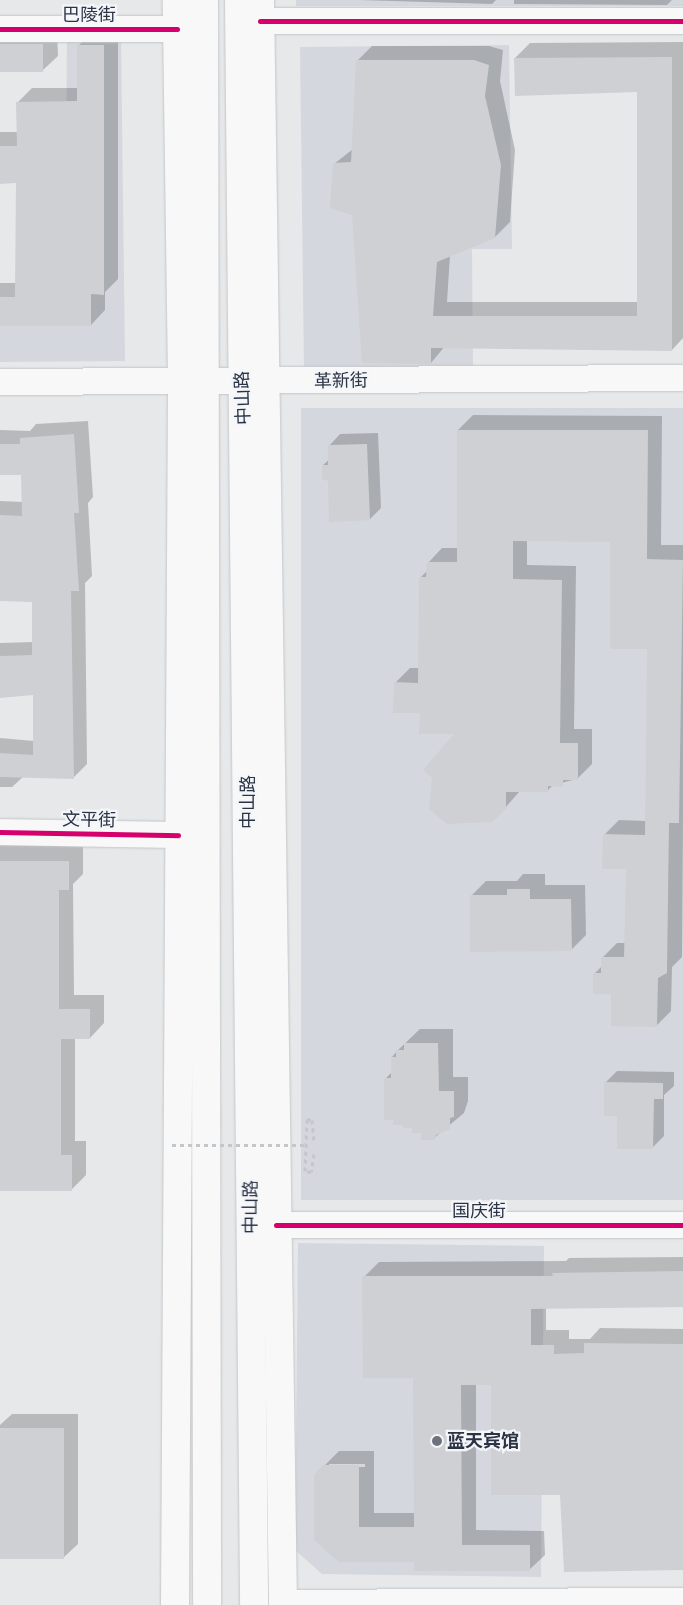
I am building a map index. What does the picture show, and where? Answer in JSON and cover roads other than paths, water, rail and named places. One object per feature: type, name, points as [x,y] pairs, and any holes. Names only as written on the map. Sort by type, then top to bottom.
[{"type":"main road","points":[[177,0],[193,380],[206,1605]]},
{"type":"main road","points":[[175,1605],[178,835],[204,0]]},
{"type":"main road","name":"中山路","points":[[239,0],[254,381],[245,461],[254,1605]]},
{"type":"main road","points":[[260,11],[254,381],[276,1225],[283,1605],[683,1602]]},
{"type":"street","points":[[260,11],[683,21]]},
{"type":"street","name":"巴陵街","points":[[0,29],[177,29]]},
{"type":"street","name":"革新街","points":[[0,382],[683,378]]},
{"type":"street","name":"文平街","points":[[0,832],[178,835]]},
{"type":"street","name":"国庆街","points":[[276,1225],[683,1225]]},
{"type":"place","name":"蓝天宾馆","points":[[437,1441]]}]
